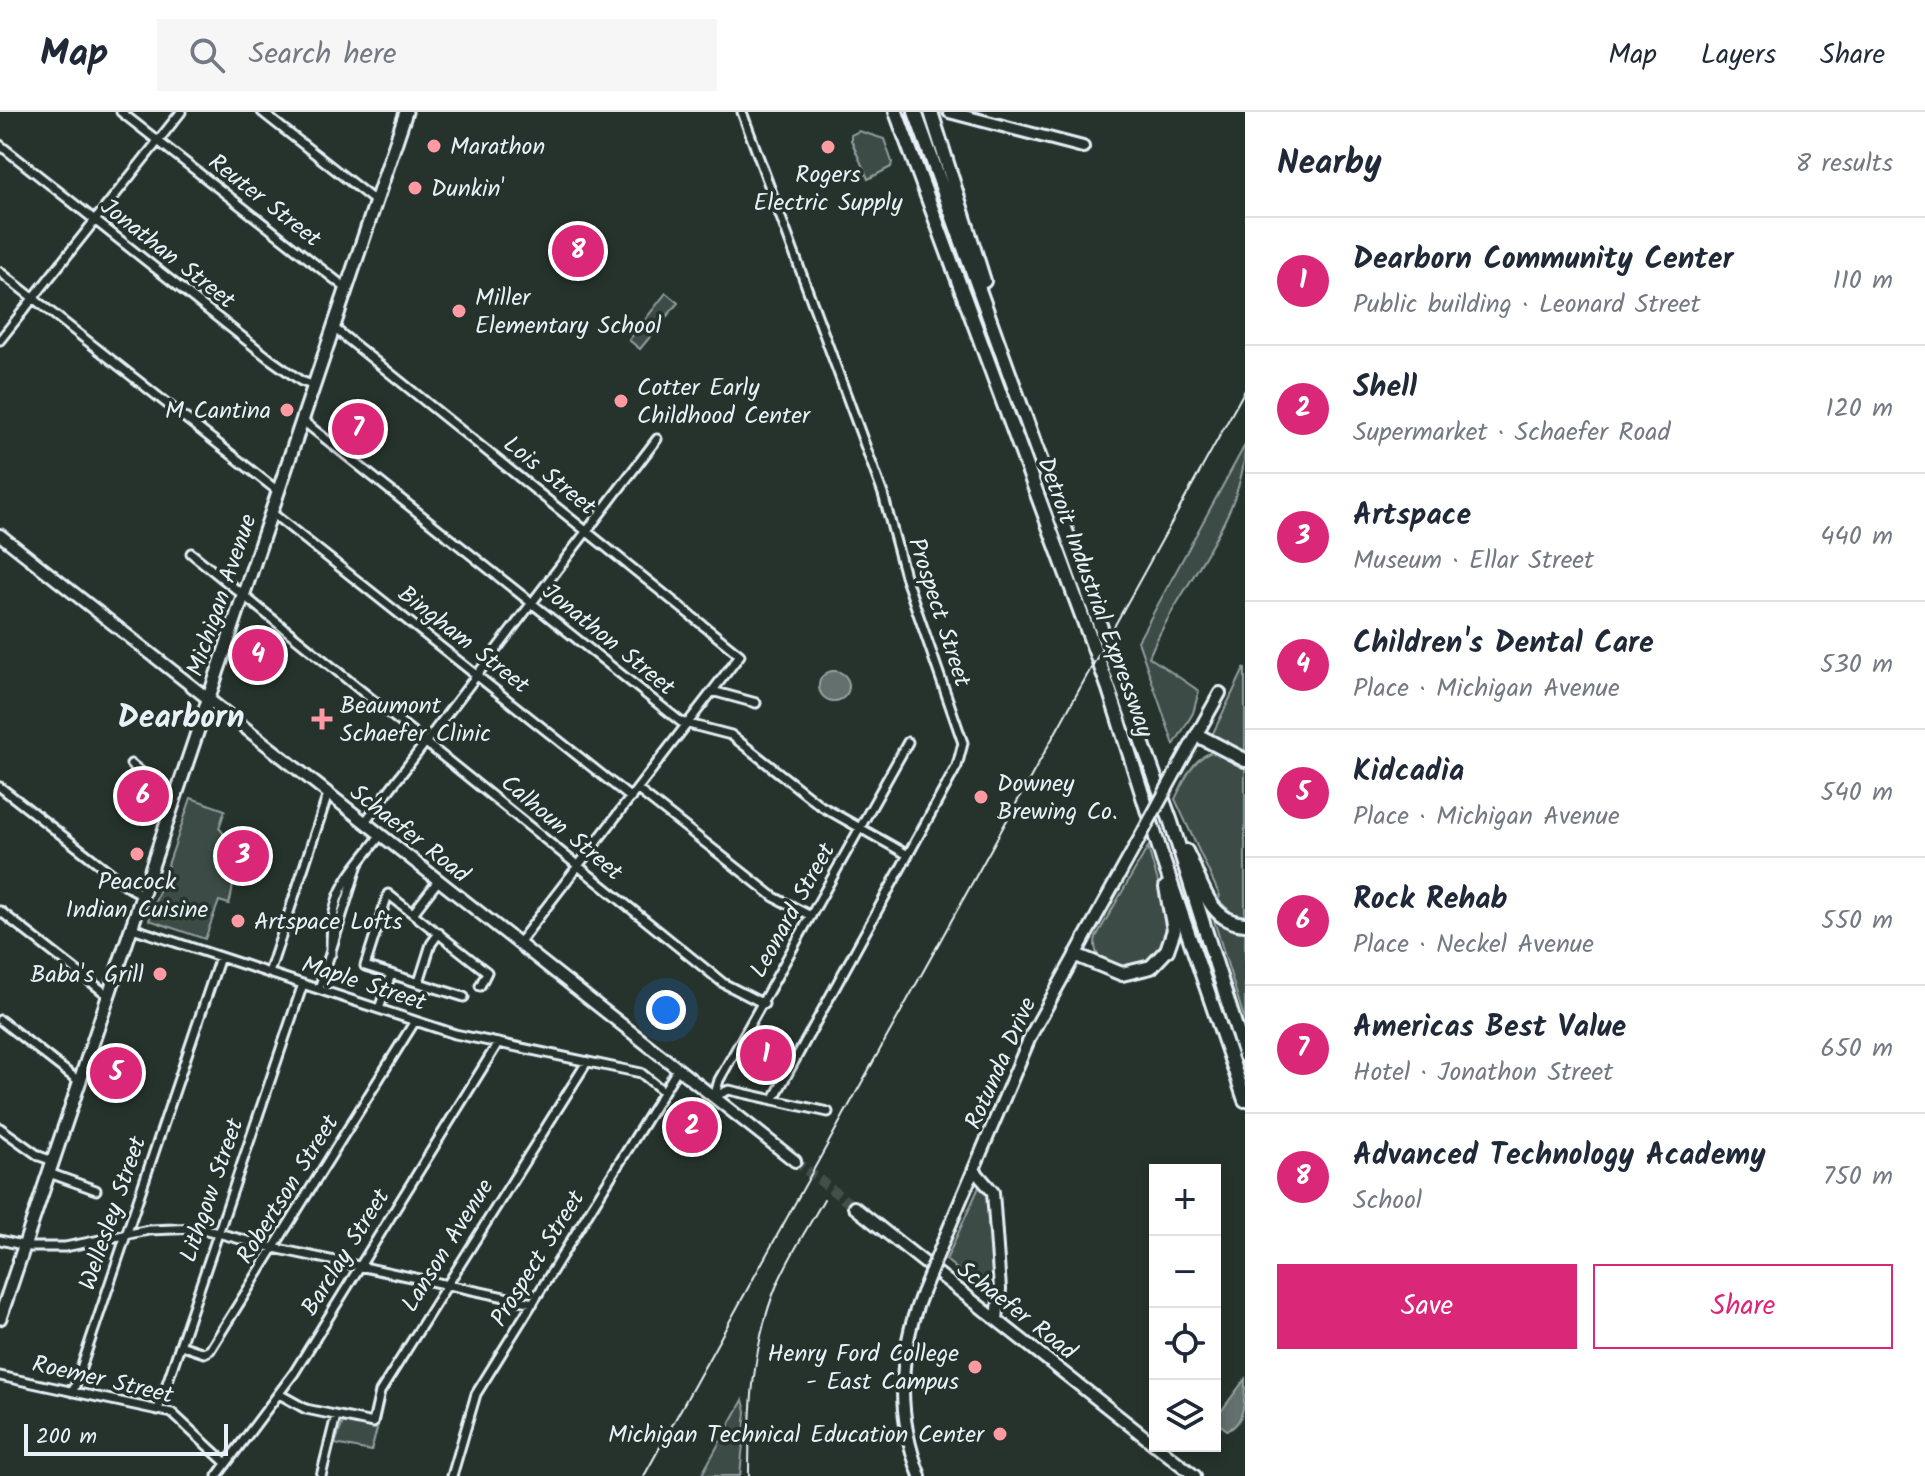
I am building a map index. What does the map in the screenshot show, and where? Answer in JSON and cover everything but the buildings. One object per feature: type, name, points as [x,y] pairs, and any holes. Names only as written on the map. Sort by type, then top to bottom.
[{"type":"highway","name":"Detroit Industrial Expressway","points":[[896,112],[1109,689],[1163,860],[1245,1100]]},
{"type":"highway","name":"Detroit Industrial Expressway","points":[[915,112],[1171,822],[1245,1056]]},
{"type":"highway","points":[[931,112],[969,228],[996,335]]},
{"type":"highway","points":[[1197,735],[1245,760]]},
{"type":"highway","points":[[1171,822],[1213,909],[1230,922],[1245,924]]},
{"type":"highway","points":[[1076,955],[1122,974],[1144,970],[1163,956],[1174,930],[1163,860]]},
{"type":"main road","name":"Michigan Avenue","points":[[0,1318],[406,112]]},
{"type":"main road","points":[[952,113],[1083,147]]},
{"type":"main road","name":"Schaefer Road","points":[[0,535],[795,1161]]},
{"type":"main road","name":"Rotunda Drive","points":[[920,1476],[907,1433],[902,1378],[910,1329],[922,1293],[1028,1040],[1220,693]]},
{"type":"main road","points":[[974,1170],[993,1192],[1000,1289],[997,1320]]},
{"type":"main road","name":"Schaefer Road","points":[[854,1207],[1149,1439]]},
{"type":"main road","name":"Schaefer Road","points":[[1165,1452],[1195,1476]]},
{"type":"street","name":"Reuter Street","points":[[121,112],[347,289]]},
{"type":"street","points":[[0,340],[181,112]]},
{"type":"street","points":[[262,112],[376,202]]},
{"type":"street","name":"Prospect Street","points":[[742,112],[883,494],[905,576],[963,742],[957,766],[773,1100]]},
{"type":"street","name":"Jonathan Street","points":[[0,145],[270,359],[315,386]]},
{"type":"street","points":[[0,272],[279,492]]},
{"type":"street","name":"Lois Street","points":[[334,328],[740,655],[712,691]]},
{"type":"street","name":"Jonathon Street","points":[[303,421],[686,724],[731,735],[821,806],[908,855]]},
{"type":"street","points":[[364,823],[424,740],[657,439]]},
{"type":"street","name":"Bingham Street","points":[[272,513],[631,798]]},
{"type":"street","name":"Calhoun Street","points":[[191,553],[723,983],[764,1004]]},
{"type":"street","points":[[518,944],[712,691],[756,703]]},
{"type":"street","name":"Leonard Street","points":[[714,1098],[719,1080],[908,742]]},
{"type":"street","points":[[131,764],[175,799]]},
{"type":"street","points":[[0,787],[143,895]]},
{"type":"street","points":[[638,790],[774,897],[811,916]]},
{"type":"street","points":[[269,973],[328,794]]},
{"type":"street","points":[[319,989],[359,862],[380,836]]},
{"type":"street","points":[[414,912],[438,881]]},
{"type":"street","points":[[464,997],[365,966],[388,894],[487,972],[480,986]]},
{"type":"street","points":[[0,911],[109,996]]},
{"type":"street","name":"Maple Street","points":[[132,928],[415,1021],[498,1043],[641,1073],[663,1091]]},
{"type":"street","points":[[419,982],[431,944],[439,933]]},
{"type":"street","name":"Wellesley Street","points":[[73,1392],[220,957]]},
{"type":"street","points":[[379,1009],[391,974]]},
{"type":"street","name":"Lithgow Street","points":[[158,1410],[303,984]]},
{"type":"street","points":[[0,1020],[80,1082]]},
{"type":"street","name":"Robertson Street","points":[[180,1345],[209,1352],[415,1021]]},
{"type":"street","name":"Barclay Street","points":[[217,1476],[279,1394],[498,1043]]},
{"type":"street","name":"Lanson Avenue","points":[[279,1394],[297,1406],[373,1423],[380,1392],[587,1062]]},
{"type":"street","name":"Prospect Street","points":[[452,1476],[476,1394],[677,1070]]},
{"type":"street","points":[[714,1098],[729,1090],[828,1112]]},
{"type":"street","points":[[0,1128],[39,1156],[53,1161]]},
{"type":"street","points":[[49,1173],[96,1190]]},
{"type":"street","points":[[0,1240],[25,1245],[77,1246],[161,1228],[199,1228],[274,1248],[533,1303]]},
{"type":"street","name":"Roemer Street","points":[[0,1376],[158,1410],[181,1419],[198,1441],[226,1463]]},
{"type":"street","points":[[321,1476],[336,1416]]},
{"type":"shaded area","points":[[859,131],[884,139],[892,162],[891,167],[868,179],[851,140],[851,135]]},
{"type":"shaded area","points":[[666,293],[678,303],[640,349],[629,340]]},
{"type":"shaded area","points":[[1245,445],[1234,500],[1149,657],[1199,691],[1193,713],[1174,745],[1138,641]]},
{"type":"shaded area","points":[[1245,667],[1245,754],[1212,735]]},
{"type":"shaded area","points":[[834,671],[845,675],[849,686],[845,697],[834,701],[823,697],[819,686],[823,675]]},
{"type":"shaded area","points":[[1215,751],[1245,767],[1245,916],[1232,913],[1218,900],[1220,896],[1175,799],[1200,758]]},
{"type":"shaded area","points":[[191,798],[225,810],[219,828],[229,844],[233,864],[229,904],[219,901],[205,939],[149,920]]},
{"type":"shaded area","points":[[1148,847],[1164,907],[1166,927],[1162,943],[1153,955],[1140,963],[1113,966],[1102,960],[1096,951],[1096,937]]},
{"type":"shaded area","points":[[1212,914],[1225,924],[1245,930],[1245,1021]]},
{"type":"shaded area","points":[[979,1187],[987,1192],[994,1288],[989,1296],[946,1260]]},
{"type":"shaded area","points":[[1245,1379],[1244,1402],[1237,1423],[1227,1430],[1221,1426],[1221,1411]]},
{"type":"shaded area","points":[[743,1400],[746,1411],[740,1476],[701,1476]]},
{"type":"shaded area","points":[[343,1422],[377,1429],[371,1451],[335,1444]]},
{"type":"tunnel","points":[[795,1161],[854,1207]]},
{"type":"railway","points":[[644,1476],[1245,390]]},
{"type":"railway","points":[[749,1476],[751,1404],[757,1356],[768,1309],[781,1276],[824,1199]]},
{"type":"place","name":"Marathon","points":[[434,146]]},
{"type":"place","name":"Rogers Electric Supply","points":[[828,147]]},
{"type":"place","name":"Dunkin'","points":[[415,188]]},
{"type":"place","name":"Advanced Technology Academy","points":[[578,251]]},
{"type":"place","name":"Miller Elementary School","points":[[459,311]]},
{"type":"place","name":"Cotter Early Childhood Center","points":[[621,401]]},
{"type":"place","name":"M Cantina","points":[[287,410]]},
{"type":"place","name":"Americas Best Value","points":[[358,429]]},
{"type":"place","name":"Children's Dental Care","points":[[258,655]]},
{"type":"place","name":"Beaumont Schaefer Clinic","points":[[322,719]]},
{"type":"place","name":"Rock Rehab","points":[[143,796]]},
{"type":"place","name":"Downey Brewing Co.","points":[[981,797]]},
{"type":"place","name":"Peacock Indian Cuisine","points":[[137,854]]},
{"type":"place","name":"Artspace","points":[[243,856]]},
{"type":"place","name":"Artspace Lofts","points":[[238,921]]},
{"type":"place","name":"Baba's Grill","points":[[160,974]]},
{"type":"place","name":"Dearborn Community Center","points":[[766,1055]]},
{"type":"place","name":"Kidcadia","points":[[116,1073]]},
{"type":"place","name":"Shell","points":[[692,1127]]},
{"type":"place","name":"Henry Ford College - East Campus","points":[[975,1367]]},
{"type":"place","name":"Michigan Technical Education Center","points":[[1000,1434]]},
{"type":"district","name":"Dearborn","points":[[181,716]]}]
